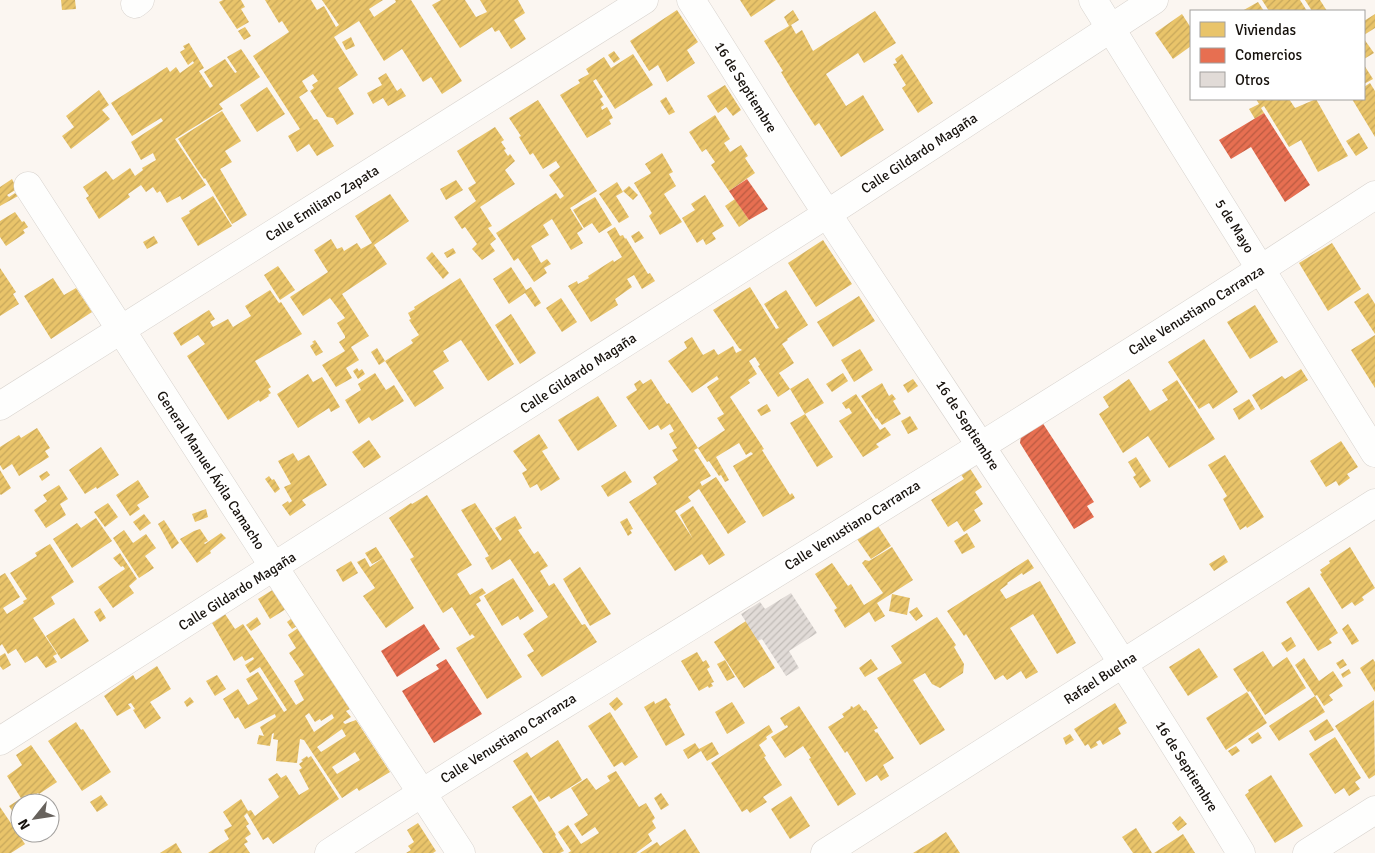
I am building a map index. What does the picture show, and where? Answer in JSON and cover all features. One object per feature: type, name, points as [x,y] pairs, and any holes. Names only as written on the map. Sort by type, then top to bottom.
[{"type":"street","name":"Calle Emiliano Zapata","points":[[0,406],[644,0]]},
{"type":"street","name":"16 de Septiembre","points":[[691,0],[827,214],[981,445],[1191,770],[1241,853]]},
{"type":"street","name":"5 de Mayo","points":[[1094,0],[1375,453]]},
{"type":"street","name":"Calle Gildardo Magaña","points":[[0,741],[827,214],[1154,0]]},
{"type":"street","name":"General Manuel Ávila Camacho","points":[[28,186],[274,568],[461,853]]},
{"type":"street","name":"Calle Venustiano Carranza","points":[[329,853],[422,791],[981,445],[1262,269],[1375,195]]},
{"type":"street","name":"Rafael Buelna","points":[[825,853],[1375,503]]},
{"type":"street","points":[[1308,853],[1375,810]]},
{"type":"building: Viviendas","points":[[61,0],[75,0],[76,9],[62,10]]},
{"type":"building: Viviendas","points":[[223,0],[241,0],[245,7],[241,9],[249,22],[237,29],[219,2]]},
{"type":"building: Viviendas","points":[[265,0],[311,0],[317,10],[324,6],[336,27],[339,25],[322,0],[383,0],[369,9],[374,17],[396,2],[395,0],[411,0],[462,81],[442,94],[431,77],[423,82],[402,49],[384,61],[359,21],[334,37],[358,75],[338,88],[354,114],[337,125],[333,118],[327,117],[310,91],[314,88],[312,85],[318,81],[313,74],[302,81],[308,91],[299,97],[314,120],[317,119],[334,146],[317,156],[309,144],[297,152],[288,136],[300,129],[253,56],[289,32],[282,21],[279,23]]},
{"type":"building: Viviendas","points":[[441,0],[465,0],[476,17],[487,12],[480,0],[518,0],[525,13],[514,20],[526,39],[511,49],[499,30],[495,32],[492,27],[460,48],[432,5]]},
{"type":"building: Viviendas","points":[[740,0],[776,0],[751,17]]},
{"type":"building: Viviendas","points":[[1262,0],[1300,0],[1306,10],[1268,10]]},
{"type":"building: Viviendas","points":[[1305,0],[1320,0],[1326,10],[1311,10]]},
{"type":"building: Viviendas","points":[[1258,2],[1263,10],[1244,10]]},
{"type":"building: Viviendas","points":[[677,10],[698,42],[687,50],[695,63],[667,82],[658,65],[649,71],[630,41]]},
{"type":"building: Viviendas","points":[[793,10],[799,20],[791,25],[796,34],[802,30],[813,51],[875,11],[896,43],[864,63],[858,53],[826,74],[846,106],[863,95],[884,130],[841,157],[819,123],[815,126],[764,41],[789,26],[784,17]]},
{"type":"building: Viviendas","points":[[1182,14],[1190,26],[1190,47],[1173,59],[1155,33]]},
{"type":"building: Viviendas","points":[[1375,14],[1375,28],[1365,34],[1365,20]]},
{"type":"building: Viviendas","points":[[245,27],[251,36],[244,40],[238,31]]},
{"type":"building: Viviendas","points":[[351,37],[355,46],[346,50],[342,42]]},
{"type":"building: Viviendas","points":[[1365,40],[1374,53],[1365,58]]},
{"type":"building: Viviendas","points":[[189,43],[204,68],[199,71],[210,88],[213,86],[204,72],[225,59],[235,73],[237,72],[227,57],[241,49],[260,77],[219,104],[223,109],[175,139],[206,185],[182,200],[180,196],[167,203],[160,191],[157,193],[153,187],[146,192],[141,185],[128,194],[130,197],[99,219],[86,198],[89,196],[83,187],[106,171],[113,180],[130,168],[135,176],[143,170],[142,168],[156,160],[153,153],[141,160],[131,142],[163,121],[161,118],[132,136],[111,103],[167,67],[170,72],[176,67],[180,73],[194,63],[193,61],[188,65],[180,52],[185,49],[183,46]]},
{"type":"building: Viviendas","points":[[614,51],[620,59],[614,63],[608,55]]},
{"type":"building: Viviendas","points":[[633,54],[653,85],[615,109],[596,79],[593,81],[603,97],[600,99],[604,105],[601,107],[602,110],[607,107],[613,118],[609,120],[611,124],[587,138],[560,95],[580,83],[578,80],[589,74],[586,69],[604,57],[611,68]]},
{"type":"building: Viviendas","points":[[902,54],[933,103],[918,113],[902,88],[906,85],[893,64],[897,63],[895,59]]},
{"type":"building: Viviendas","points":[[1365,67],[1373,79],[1365,83]]},
{"type":"building: Viviendas","points":[[386,73],[397,91],[401,88],[406,96],[388,106],[383,98],[373,104],[367,93],[382,85],[378,78]]},
{"type":"building: Viviendas","points":[[1370,83],[1375,91],[1375,137],[1353,100],[1365,100],[1365,86]]},
{"type":"building: Viviendas","points":[[725,85],[741,110],[733,116],[726,107],[718,113],[707,96]]},
{"type":"building: Viviendas","points":[[267,87],[285,114],[257,132],[240,105]]},
{"type":"building: Viviendas","points":[[99,90],[109,105],[102,110],[110,119],[71,149],[62,136],[74,127],[66,116]]},
{"type":"building: Viviendas","points":[[666,97],[675,112],[669,115],[660,101]]},
{"type":"building: Viviendas","points":[[538,100],[597,191],[570,208],[583,229],[577,233],[583,243],[571,250],[552,219],[543,225],[549,235],[531,246],[541,263],[547,259],[551,264],[544,268],[547,273],[534,282],[518,258],[514,261],[496,233],[556,193],[560,199],[564,196],[549,175],[560,167],[556,161],[543,169],[533,153],[530,155],[519,137],[521,136],[509,118]]},
{"type":"building: Viviendas","points":[[1257,100],[1290,100],[1295,108],[1317,100],[1348,156],[1318,172],[1301,140],[1289,147],[1264,106],[1261,108],[1264,113],[1255,119],[1249,109],[1259,104]]},
{"type":"building: Viviendas","points":[[222,111],[241,141],[225,151],[232,162],[220,169],[247,215],[232,224],[205,178],[178,139]]},
{"type":"building: Viviendas","points":[[715,115],[730,139],[724,143],[730,152],[741,145],[748,156],[745,158],[755,173],[729,191],[711,165],[715,162],[706,149],[702,152],[689,132]]},
{"type":"building: Viviendas","points":[[495,127],[504,140],[501,142],[506,149],[504,150],[515,161],[505,170],[515,184],[480,207],[492,226],[488,228],[496,239],[490,244],[495,251],[482,260],[472,249],[477,244],[465,227],[462,229],[454,217],[476,201],[468,188],[476,183],[457,151]]},
{"type":"building: Viviendas","points":[[1359,133],[1368,148],[1356,156],[1346,141]]},
{"type":"building: Viviendas","points":[[662,153],[673,172],[669,174],[676,186],[664,194],[682,222],[660,235],[649,216],[652,213],[634,183],[651,173],[645,164]]},
{"type":"building: Viviendas","points":[[12,179],[17,189],[7,195],[9,197],[15,193],[18,196],[0,206],[0,187]]},
{"type":"building: Viviendas","points":[[456,180],[463,190],[446,200],[440,189]]},
{"type":"building: Viviendas","points":[[617,182],[623,192],[616,196],[629,217],[619,223],[599,194]]},
{"type":"building: Viviendas","points":[[629,186],[638,195],[633,200],[623,191]]},
{"type":"building: Viviendas","points":[[390,194],[409,221],[374,245],[387,264],[342,294],[369,336],[351,347],[359,360],[346,368],[352,378],[336,387],[322,365],[345,351],[339,342],[345,336],[337,323],[345,318],[330,298],[303,316],[290,297],[328,272],[314,250],[331,239],[337,249],[342,247],[344,251],[357,243],[361,249],[372,243],[355,216]]},
{"type":"building: Viviendas","points":[[705,195],[724,226],[712,233],[716,239],[706,245],[703,239],[697,243],[682,218],[695,210],[691,204]]},
{"type":"building: Viviendas","points":[[213,196],[232,226],[198,246],[181,218]]},
{"type":"building: Viviendas","points":[[595,197],[612,225],[599,233],[592,223],[584,228],[573,210]]},
{"type":"building: Viviendas","points":[[735,199],[749,220],[739,227],[725,206]]},
{"type":"building: Viviendas","points":[[15,212],[28,227],[23,230],[25,233],[6,246],[0,237],[0,221]]},
{"type":"building: Viviendas","points":[[615,227],[620,236],[623,235],[626,238],[648,274],[650,273],[655,281],[642,289],[634,275],[627,279],[632,287],[615,299],[618,305],[591,322],[568,286],[577,281],[578,284],[613,260],[614,262],[622,257],[607,232]]},
{"type":"building: Viviendas","points":[[639,231],[644,238],[635,243],[631,236]]},
{"type":"building: Viviendas","points":[[154,236],[158,243],[147,249],[143,242]]},
{"type":"building: Viviendas","points":[[823,240],[852,284],[816,307],[788,263]]},
{"type":"building: Viviendas","points":[[1332,243],[1361,289],[1328,311],[1299,263]]},
{"type":"building: Viviendas","points":[[453,248],[456,253],[447,258],[444,253]]},
{"type":"building: Viviendas","points":[[432,252],[449,273],[443,279],[426,258]]},
{"type":"building: Viviendas","points":[[278,266],[295,290],[280,300],[264,275]]},
{"type":"building: Viviendas","points":[[511,267],[526,290],[531,287],[541,303],[535,307],[525,293],[509,304],[493,279]]},
{"type":"building: Viviendas","points":[[0,268],[16,292],[13,294],[19,304],[0,316]]},
{"type":"building: Viviendas","points":[[53,278],[64,295],[76,288],[92,312],[51,339],[24,296]]},
{"type":"building: Viviendas","points":[[460,278],[514,364],[488,381],[461,340],[443,351],[449,361],[433,371],[444,388],[415,407],[385,361],[413,343],[411,340],[419,335],[409,320],[411,319],[408,313],[415,309],[414,307]]},
{"type":"building: Viviendas","points":[[750,287],[776,329],[779,328],[764,304],[786,290],[808,325],[782,344],[794,363],[779,373],[790,389],[778,397],[758,366],[760,365],[755,357],[749,361],[757,374],[748,380],[750,383],[730,397],[764,449],[762,450],[790,495],[792,493],[795,498],[763,517],[733,466],[753,454],[751,452],[746,455],[739,443],[716,457],[729,480],[725,482],[709,461],[707,462],[698,448],[725,430],[717,418],[724,414],[707,387],[719,379],[717,376],[692,393],[668,361],[687,348],[684,342],[692,337],[703,355],[714,349],[718,355],[733,346],[736,353],[742,350],[713,310]]},
{"type":"building: Viviendas","points":[[270,290],[279,303],[281,302],[302,334],[255,361],[271,387],[268,389],[271,393],[260,402],[259,400],[228,420],[187,356],[205,344],[198,335],[181,346],[173,333],[209,310],[215,319],[210,322],[213,327],[228,319],[233,327],[251,316],[245,306]]},
{"type":"building: Viviendas","points":[[1368,293],[1375,304],[1375,334],[1354,302]]},
{"type":"building: Viviendas","points":[[859,296],[875,321],[833,347],[817,322]]},
{"type":"building: Viviendas","points":[[561,298],[577,322],[562,332],[546,308]]},
{"type":"building: Viviendas","points":[[1255,305],[1278,342],[1250,359],[1227,322]]},
{"type":"building: Viviendas","points":[[511,314],[536,353],[520,364],[495,325]]},
{"type":"building: Viviendas","points":[[1375,335],[1375,388],[1351,350]]},
{"type":"building: Viviendas","points":[[1204,339],[1238,392],[1213,409],[1209,403],[1199,409],[1168,362]]},
{"type":"building: Viviendas","points":[[315,340],[323,352],[316,356],[310,346]]},
{"type":"building: Viviendas","points":[[377,348],[385,361],[379,365],[371,352]]},
{"type":"building: Viviendas","points":[[860,349],[873,370],[854,382],[841,360]]},
{"type":"building: Viviendas","points":[[357,368],[359,371],[362,369],[365,374],[358,379],[353,371]]},
{"type":"building: Viviendas","points":[[1301,369],[1308,380],[1261,410],[1252,395],[1282,376],[1285,379]]},
{"type":"building: Viviendas","points":[[375,373],[386,390],[394,385],[404,401],[372,421],[369,417],[359,424],[345,400],[361,390],[358,384]]},
{"type":"building: Viviendas","points":[[843,373],[848,381],[832,392],[826,384]]},
{"type":"building: Viviendas","points":[[308,374],[313,382],[322,377],[340,407],[331,412],[329,408],[298,428],[277,394]]},
{"type":"building: Viviendas","points":[[808,378],[824,403],[805,414],[790,389]]},
{"type":"building: Viviendas","points":[[651,379],[698,448],[694,450],[711,476],[700,482],[702,486],[716,477],[746,522],[728,534],[699,489],[688,497],[691,501],[675,511],[693,539],[680,515],[693,506],[725,555],[709,565],[702,554],[675,571],[629,502],[657,484],[653,477],[678,460],[672,450],[677,448],[669,434],[674,431],[670,424],[661,430],[658,425],[649,430],[626,397],[637,390],[634,384],[640,380],[643,384]]},
{"type":"building: Viviendas","points":[[913,379],[918,386],[908,393],[903,385]]},
{"type":"building: Viviendas","points":[[1129,379],[1150,411],[1168,400],[1162,390],[1177,380],[1215,439],[1169,468],[1148,436],[1123,453],[1099,414],[1109,407],[1103,397]]},
{"type":"building: Viviendas","points":[[882,383],[889,396],[892,394],[896,399],[893,401],[901,414],[882,425],[861,396]]},
{"type":"building: Viviendas","points":[[856,394],[880,430],[885,427],[891,435],[876,444],[879,447],[863,457],[839,421],[852,413],[842,403]]},
{"type":"building: Viviendas","points":[[598,396],[617,426],[578,451],[558,420]]},
{"type":"building: Viviendas","points":[[1249,399],[1255,409],[1239,420],[1233,409]]},
{"type":"building: Viviendas","points":[[767,404],[771,411],[761,416],[757,410]]},
{"type":"building: Viviendas","points":[[805,414],[833,457],[817,467],[790,423]]},
{"type":"building: Viviendas","points":[[910,416],[918,429],[908,434],[901,421]]},
{"type":"building: Viviendas","points":[[37,428],[50,448],[45,451],[49,457],[19,476],[12,464],[3,470],[0,465],[0,447],[19,435],[21,438]]},
{"type":"building: Viviendas","points":[[539,434],[548,448],[542,451],[560,479],[541,491],[537,484],[530,488],[522,473],[527,470],[513,451]]},
{"type":"building: Viviendas","points":[[369,440],[381,457],[364,468],[352,452]]},
{"type":"building: Viviendas","points":[[1341,441],[1358,467],[1347,474],[1350,478],[1339,486],[1336,481],[1326,487],[1310,461]]},
{"type":"building: Viviendas","points":[[101,447],[119,475],[85,494],[69,470]]},
{"type":"building: Viviendas","points":[[293,453],[298,461],[309,455],[327,485],[302,500],[306,505],[290,516],[282,505],[292,501],[284,487],[291,484],[278,461]]},
{"type":"building: Viviendas","points":[[1225,455],[1264,517],[1247,528],[1246,526],[1240,530],[1223,499],[1227,496],[1208,465]]},
{"type":"building: Viviendas","points":[[1136,457],[1151,481],[1140,488],[1133,477],[1136,475],[1128,462]]},
{"type":"building: Viviendas","points":[[969,467],[982,487],[975,492],[983,504],[974,510],[981,521],[964,532],[957,521],[948,527],[931,500],[964,479],[960,473]]},
{"type":"building: Viviendas","points":[[0,470],[11,488],[1,495],[0,494]]},
{"type":"building: Viviendas","points":[[47,471],[50,475],[42,481],[39,476]]},
{"type":"building: Viviendas","points":[[625,471],[632,482],[608,497],[601,486]]},
{"type":"building: Viviendas","points":[[269,476],[272,480],[274,479],[280,489],[275,493],[265,479]]},
{"type":"building: Viviendas","points":[[138,480],[149,497],[137,505],[140,509],[130,516],[116,495]]},
{"type":"building: Viviendas","points":[[59,485],[68,499],[60,504],[66,515],[46,528],[34,510],[47,501],[43,495]]},
{"type":"building: Viviendas","points":[[427,495],[472,565],[457,574],[470,595],[482,588],[486,593],[479,597],[481,601],[476,604],[522,677],[487,699],[456,648],[475,637],[472,634],[470,636],[452,607],[443,613],[410,559],[414,557],[389,518]]},
{"type":"building: Viviendas","points":[[108,503],[118,517],[105,527],[94,512]]},
{"type":"building: Viviendas","points":[[475,503],[500,541],[502,539],[495,528],[515,516],[522,528],[518,530],[534,554],[538,551],[548,566],[540,571],[549,586],[554,583],[582,625],[585,624],[597,642],[542,677],[527,655],[534,651],[523,634],[548,617],[510,559],[492,570],[485,558],[489,556],[461,510]]},
{"type":"building: Viviendas","points":[[206,509],[208,517],[195,522],[192,514]]},
{"type":"building: Viviendas","points":[[144,514],[151,523],[140,531],[133,522]]},
{"type":"building: Viviendas","points":[[96,518],[112,541],[72,568],[53,539],[77,523],[81,528]]},
{"type":"building: Viviendas","points":[[627,518],[633,529],[630,530],[632,533],[628,536],[620,522]]},
{"type":"building: Viviendas","points":[[164,520],[179,543],[172,549],[158,524]]},
{"type":"building: Viviendas","points":[[878,526],[891,546],[871,559],[857,539]]},
{"type":"building: Viviendas","points":[[200,529],[208,541],[205,544],[221,533],[226,538],[210,551],[211,553],[197,563],[180,539]]},
{"type":"building: Viviendas","points":[[124,530],[133,543],[146,534],[156,548],[145,556],[154,568],[139,578],[113,538]]},
{"type":"building: Viviendas","points":[[967,533],[975,547],[962,554],[954,541]]},
{"type":"building: Viviendas","points":[[50,544],[74,582],[51,597],[55,604],[33,618],[57,654],[53,656],[57,662],[46,668],[37,656],[25,663],[16,649],[8,654],[2,644],[0,646],[0,576],[5,573],[20,597],[3,608],[7,614],[27,599],[10,573],[37,556],[35,553]]},
{"type":"building: Viviendas","points":[[376,547],[383,558],[372,564],[365,553]]},
{"type":"building: Viviendas","points":[[892,547],[913,580],[877,603],[885,616],[875,622],[869,612],[845,628],[834,610],[837,608],[815,574],[832,563],[848,586],[851,584],[864,605],[883,593],[862,563],[865,560],[869,561]]},
{"type":"building: Viviendas","points":[[1350,547],[1375,588],[1362,597],[1364,600],[1355,606],[1352,602],[1342,609],[1320,574],[1322,573],[1320,570],[1330,563],[1329,561]]},
{"type":"building: Viviendas","points":[[120,553],[137,579],[129,586],[134,593],[113,608],[98,587],[125,569],[113,558]]},
{"type":"building: Viviendas","points":[[1224,555],[1228,562],[1214,571],[1209,564]]},
{"type":"building: Viviendas","points":[[365,558],[370,567],[383,558],[414,608],[386,628],[363,596],[375,588],[357,562]]},
{"type":"building: Viviendas","points":[[1028,559],[1034,568],[1023,575],[1022,573],[1000,590],[1006,599],[1040,581],[1076,643],[1057,654],[1033,614],[1010,628],[1038,672],[1026,679],[1021,671],[1007,680],[1003,675],[995,680],[966,634],[964,636],[947,611]]},
{"type":"building: Viviendas","points":[[351,561],[358,573],[343,582],[336,570]]},
{"type":"building: Viviendas","points":[[580,567],[611,614],[590,626],[563,579]]},
{"type":"building: Viviendas","points":[[513,578],[534,611],[520,620],[518,616],[502,626],[484,596]]},
{"type":"building: Viviendas","points":[[1309,587],[1338,633],[1329,639],[1332,643],[1318,651],[1286,602]]},
{"type":"building: Viviendas","points":[[274,589],[286,609],[270,619],[258,599]]},
{"type":"building: Viviendas","points":[[892,594],[910,598],[907,615],[889,611]]},
{"type":"building: Viviendas","points":[[917,607],[923,616],[916,621],[909,612]]},
{"type":"building: Viviendas","points":[[100,608],[106,618],[100,622],[94,612]]},
{"type":"building: Viviendas","points":[[225,614],[235,629],[243,624],[296,705],[304,700],[294,681],[304,675],[289,653],[296,648],[288,635],[298,628],[350,709],[346,711],[351,717],[343,722],[345,724],[356,720],[390,772],[359,791],[357,788],[342,798],[304,740],[300,739],[297,763],[276,761],[278,740],[273,739],[274,733],[272,734],[270,746],[257,744],[259,735],[264,736],[260,727],[276,717],[275,714],[245,729],[238,717],[235,719],[223,699],[238,689],[248,705],[258,699],[246,679],[258,672],[284,712],[287,710],[260,667],[250,673],[245,665],[254,659],[253,657],[245,661],[242,656],[234,661],[212,623]],"holes":[[[309,713],[315,722],[320,719],[321,721],[332,714],[334,718],[314,732],[305,716]],[[342,729],[346,736],[321,752],[317,747]],[[355,752],[360,760],[337,774],[332,767]]]},
{"type":"building: Viviendas","points":[[257,617],[261,624],[251,631],[246,625]]},
{"type":"building: Viviendas","points":[[937,617],[956,645],[954,647],[964,664],[963,673],[940,688],[932,684],[925,673],[913,680],[945,730],[920,745],[877,678],[902,663],[891,646]]},
{"type":"building: Viviendas","points":[[74,618],[89,641],[61,659],[46,636]]},
{"type":"building: Viviendas","points":[[292,618],[297,626],[292,629],[287,622]]},
{"type":"building: Viviendas","points":[[746,621],[775,668],[744,688],[714,642]]},
{"type":"building: Viviendas","points":[[1348,624],[1359,641],[1352,645],[1342,629]]},
{"type":"building: Viviendas","points":[[1291,637],[1296,646],[1287,652],[1281,643]]},
{"type":"building: Viviendas","points":[[1199,648],[1218,677],[1188,696],[1169,667]]},
{"type":"building: Viviendas","points":[[1263,651],[1273,667],[1287,657],[1306,688],[1265,715],[1233,669]]},
{"type":"building: Viviendas","points":[[697,652],[703,662],[706,660],[710,667],[707,669],[714,682],[711,683],[713,686],[709,688],[708,686],[699,691],[681,661]]},
{"type":"building: Viviendas","points":[[5,653],[11,665],[3,670],[0,666],[0,656]]},
{"type":"building: Viviendas","points":[[1304,658],[1319,681],[1333,671],[1343,686],[1329,695],[1333,700],[1324,706],[1317,695],[1315,696],[1295,665]]},
{"type":"building: Viviendas","points":[[871,659],[878,669],[865,677],[859,668]]},
{"type":"building: Viviendas","points":[[1343,659],[1347,665],[1340,669],[1336,663]]},
{"type":"building: Viviendas","points":[[1373,659],[1375,662],[1375,692],[1360,668]]},
{"type":"building: Viviendas","points":[[725,660],[735,677],[727,681],[717,664]]},
{"type":"building: Viviendas","points":[[157,666],[171,689],[150,702],[161,718],[145,729],[133,710],[135,709],[131,703],[128,704],[131,708],[117,716],[104,696],[133,675],[136,680]]},
{"type":"building: Viviendas","points":[[1349,669],[1351,673],[1343,678],[1341,674]]},
{"type":"building: Viviendas","points":[[217,675],[226,689],[215,696],[206,681]]},
{"type":"building: Viviendas","points":[[1247,692],[1267,723],[1226,750],[1206,718]]},
{"type":"building: Viviendas","points":[[1315,696],[1325,712],[1279,741],[1269,726]]},
{"type":"building: Viviendas","points":[[190,697],[194,702],[187,707],[184,702]]},
{"type":"building: Viviendas","points":[[617,697],[623,704],[615,711],[609,704]]},
{"type":"building: Viviendas","points":[[666,698],[685,735],[666,746],[644,707],[654,701],[655,704]]},
{"type":"building: Viviendas","points":[[1374,700],[1375,775],[1369,779],[1335,726]]},
{"type":"building: Viviendas","points":[[732,702],[745,723],[727,734],[715,712]]},
{"type":"building: Viviendas","points":[[1115,703],[1127,723],[1118,728],[1121,734],[1103,745],[1100,740],[1096,742],[1098,745],[1091,749],[1088,744],[1085,746],[1074,729]]},
{"type":"building: Viviendas","points":[[859,704],[864,711],[866,710],[878,728],[874,730],[894,758],[883,765],[889,776],[881,781],[877,775],[866,782],[847,751],[845,753],[828,727],[844,717],[842,714],[850,707],[852,706],[853,708]]},
{"type":"building: Viviendas","points":[[799,706],[856,794],[838,806],[803,746],[785,758],[771,737],[788,727],[787,725],[785,726],[780,718]]},
{"type":"building: Viviendas","points":[[610,712],[638,757],[625,766],[622,762],[614,767],[588,726]]},
{"type":"building: Viviendas","points":[[1327,719],[1334,730],[1315,741],[1309,731]]},
{"type":"building: Viviendas","points":[[76,722],[81,730],[83,729],[111,772],[82,791],[48,741]]},
{"type":"building: Viviendas","points":[[769,725],[773,732],[759,745],[766,756],[764,757],[782,785],[763,797],[767,802],[750,813],[747,809],[742,812],[711,763]]},
{"type":"building: Viviendas","points":[[1258,732],[1262,738],[1252,744],[1248,739]]},
{"type":"building: Viviendas","points":[[1070,734],[1074,740],[1066,745],[1063,738]]},
{"type":"building: Viviendas","points":[[1335,737],[1361,778],[1355,782],[1360,789],[1349,796],[1344,788],[1335,794],[1309,754]]},
{"type":"building: Viviendas","points":[[558,740],[582,780],[551,799],[549,796],[539,802],[513,761],[527,752],[531,758]]},
{"type":"building: Viviendas","points":[[712,742],[719,754],[707,761],[701,751],[688,759],[683,750],[695,743],[699,749]]},
{"type":"building: Viviendas","points":[[31,745],[57,782],[40,793],[18,793],[7,776],[22,765],[16,755]]},
{"type":"building: Viviendas","points":[[1236,746],[1240,751],[1232,756],[1228,751]]},
{"type":"building: Viviendas","points":[[307,756],[308,758],[311,756],[339,799],[273,844],[268,837],[263,840],[247,813],[244,816],[249,824],[246,826],[251,834],[245,838],[248,842],[244,844],[250,853],[208,853],[229,839],[224,830],[232,826],[223,812],[241,799],[248,811],[251,810],[255,816],[279,797],[268,779],[277,773],[281,778],[286,775],[299,795],[309,789],[299,770],[302,768],[299,764],[303,761],[301,760]]},
{"type":"building: Viviendas","points":[[616,771],[639,807],[646,803],[655,818],[652,821],[656,828],[648,834],[652,841],[636,853],[568,853],[571,851],[558,832],[568,825],[581,844],[599,833],[595,827],[582,836],[574,824],[588,815],[571,788],[587,778],[596,790],[610,781],[607,776]]},
{"type":"building: Viviendas","points":[[1271,775],[1303,826],[1275,843],[1245,795],[1249,792],[1248,790]]},
{"type":"building: Viviendas","points":[[661,793],[669,805],[661,810],[654,798]]},
{"type":"building: Viviendas","points":[[101,795],[108,805],[97,812],[90,802]]},
{"type":"building: Viviendas","points":[[531,795],[564,851],[560,853],[543,853],[512,807]]},
{"type":"building: Viviendas","points":[[791,796],[810,826],[790,839],[771,809]]},
{"type":"building: Viviendas","points":[[0,807],[10,822],[10,843],[25,844],[11,853],[0,853]]},
{"type":"building: Viviendas","points":[[1180,816],[1187,824],[1178,831],[1172,823]]},
{"type":"building: Viviendas","points":[[418,823],[436,851],[433,853],[406,853],[411,850],[408,846],[414,842],[407,830]]},
{"type":"building: Viviendas","points":[[1136,828],[1152,853],[1133,853],[1122,837]]},
{"type":"building: Viviendas","points":[[685,829],[700,853],[640,853],[657,842],[660,846]]},
{"type":"building: Viviendas","points":[[946,832],[960,853],[913,853],[931,842]]},
{"type":"building: Viviendas","points":[[1183,834],[1195,853],[1154,853]]},
{"type":"building: Viviendas","points":[[176,843],[182,853],[160,853]]},
{"type":"building: Comercios","points":[[1264,113],[1310,185],[1285,202],[1251,147],[1231,159],[1219,140]]},
{"type":"building: Comercios","points":[[747,179],[768,209],[749,220],[729,191]]},
{"type":"building: Comercios","points":[[1042,422],[1094,502],[1087,506],[1094,517],[1074,529],[1020,443],[1021,436]]},
{"type":"building: Comercios","points":[[424,624],[440,649],[397,677],[381,651]]},
{"type":"building: Comercios","points":[[446,659],[482,714],[434,743],[402,691],[439,669],[436,665]]},
{"type":"building: Otros","points":[[791,593],[817,633],[789,651],[799,668],[786,676],[762,639],[758,641],[741,614],[760,602],[765,609]]}]
